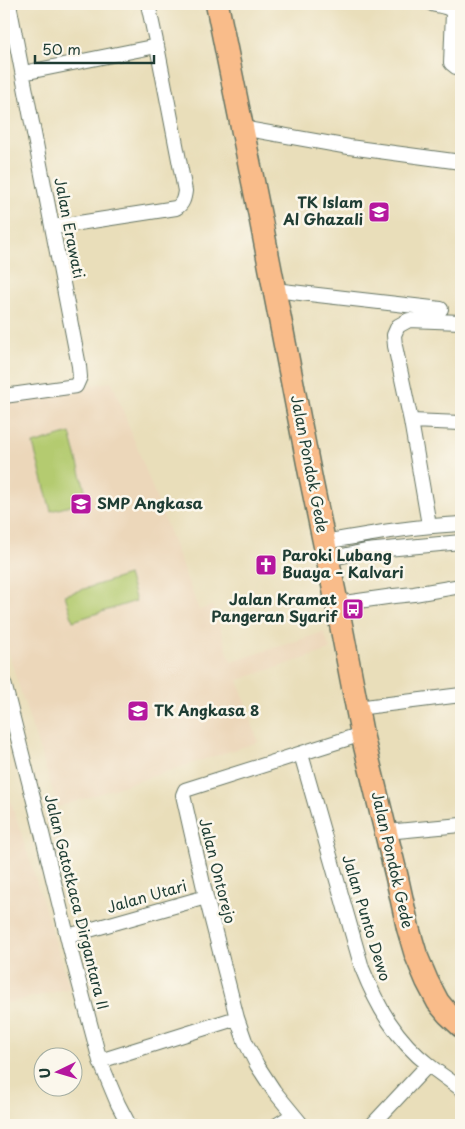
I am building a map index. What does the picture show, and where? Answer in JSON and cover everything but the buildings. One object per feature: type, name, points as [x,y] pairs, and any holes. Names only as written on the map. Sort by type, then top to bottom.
[{"type":"main road","name":"Jalan Pondok Gede","points":[[217,4],[362,734],[398,878],[408,928],[416,955],[438,1002],[461,1026]]},
{"type":"street","name":"Jalan Erawati","points":[[4,396],[76,386],[80,377],[53,227],[9,4]]},
{"type":"street","points":[[53,227],[176,208],[183,201],[185,190],[148,4]]},
{"type":"street","points":[[432,4],[452,9],[451,63],[453,66],[461,68]]},
{"type":"street","points":[[23,73],[157,46]]},
{"type":"street","points":[[242,128],[349,147],[461,162]]},
{"type":"street","points":[[274,290],[442,309]]},
{"type":"street","points":[[429,525],[394,335],[398,326],[409,320],[461,322]]},
{"type":"street","points":[[411,421],[461,423]]},
{"type":"street","points":[[326,550],[380,532],[429,525],[461,524]]},
{"type":"street","points":[[326,550],[366,551],[461,542]]},
{"type":"street","points":[[337,604],[461,586]]},
{"type":"street","name":"Jalan Gatotkaca Dirgantara II","points":[[4,683],[100,1061],[129,1125]]},
{"type":"street","points":[[357,708],[461,696]]},
{"type":"street","name":"Jalan Ontorejo","points":[[298,1120],[274,1091],[257,1065],[237,1018],[183,797],[185,790],[362,734]]},
{"type":"street","name":"Jalan Punto Dewo","points":[[301,754],[362,968],[379,1007],[408,1046],[428,1065],[461,1089]]},
{"type":"street","points":[[386,832],[461,825]]},
{"type":"street","name":"Jalan Utari","points":[[68,936],[206,897]]},
{"type":"street","points":[[100,1061],[237,1018]]},
{"type":"street","points":[[372,1125],[428,1065]]},
{"type":"street","points":[[277,1125],[298,1120]]},
{"type":"shaded area","points":[[112,382],[199,610],[213,606],[231,662],[324,632],[330,650],[238,680],[258,742],[58,807],[4,635],[4,398]]},
{"type":"shaded area","points":[[4,779],[70,988],[4,1004]]},
{"type":"green space","points":[[70,433],[88,501],[51,511],[33,444]]},
{"type":"green space","points":[[128,575],[136,601],[73,621],[65,595]]},
{"type":"place","name":"TK Islam Al Ghazali","points":[[379,212]]},
{"type":"place","name":"SMP Angkasa","points":[[81,504]]},
{"type":"place","name":"Paroki Lubang Buaya – Kalvari","points":[[266,565]]},
{"type":"place","name":"Jalan Kramat Pangeran Syarif","points":[[353,609]]},
{"type":"place","name":"TK Angkasa 8","points":[[138,711]]}]
